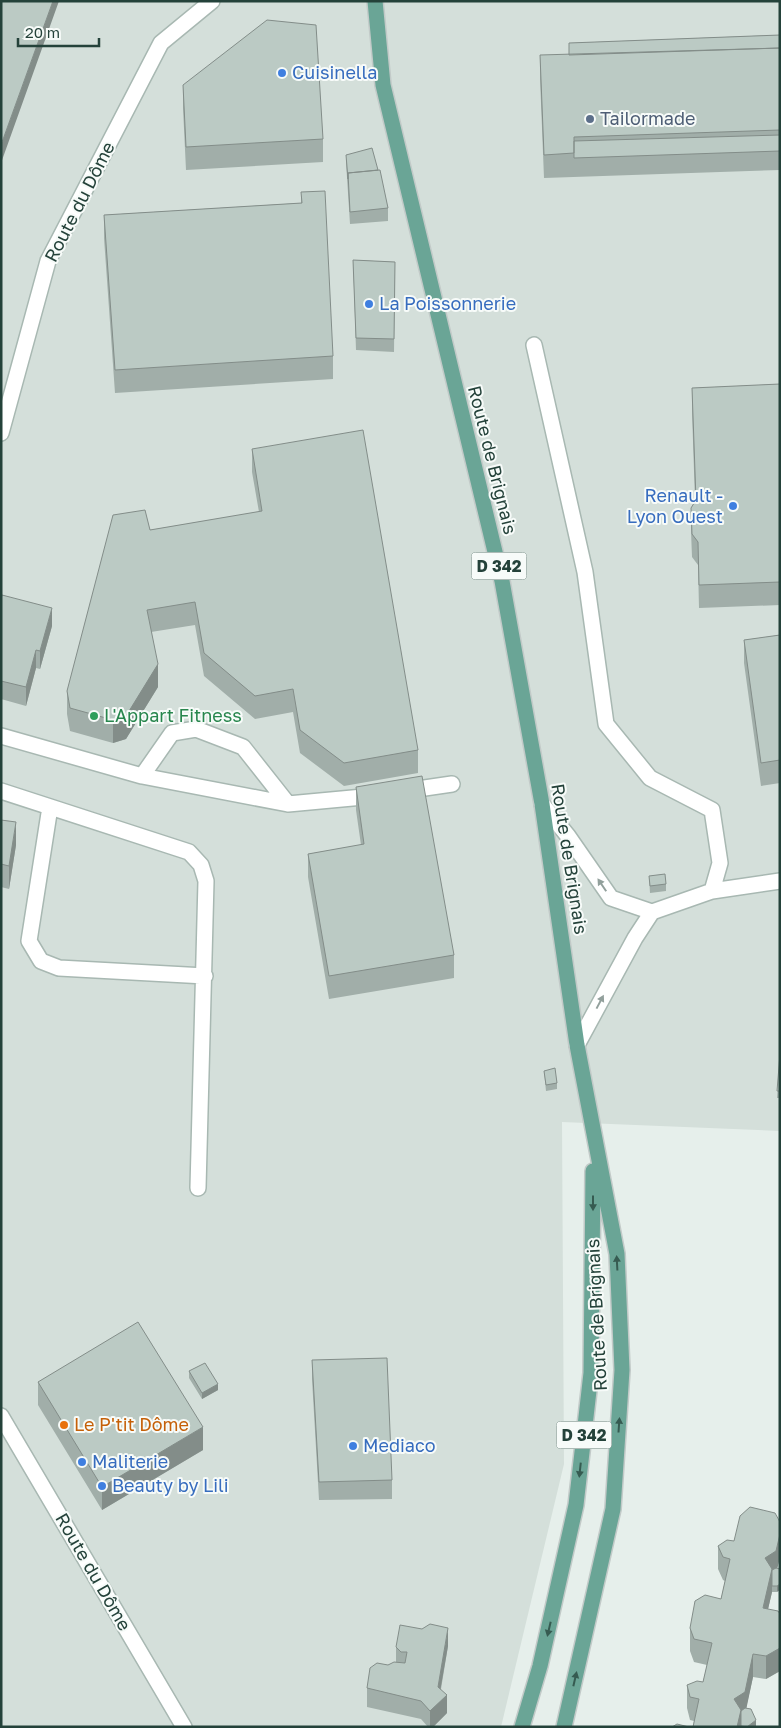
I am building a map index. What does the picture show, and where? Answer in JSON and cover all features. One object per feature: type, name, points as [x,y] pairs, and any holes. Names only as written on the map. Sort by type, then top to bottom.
[{"type":"main road","name":"Route de Brignais","points":[[375,1],[383,85],[502,581],[542,804],[577,1045],[593,1137],[617,1254],[622,1370],[613,1509],[564,1727]]},
{"type":"main road","name":"Route de Brignais","points":[[522,1727],[540,1666],[576,1505],[590,1373],[593,1137]]},
{"type":"street","name":"Route du Dôme","points":[[1,433],[48,261],[161,43],[212,1]]},
{"type":"street","points":[[534,345],[584,572],[606,724],[650,778],[712,810],[720,863],[712,891]]},
{"type":"street","points":[[142,776],[172,733],[196,729],[244,747],[288,804]]},
{"type":"street","points":[[1,736],[142,776],[288,804],[359,798],[452,784]]},
{"type":"street","points":[[1,791],[188,852],[201,865],[206,882],[198,1188]]},
{"type":"street","points":[[542,804],[568,836],[611,898],[652,912]]},
{"type":"street","points":[[50,807],[29,941],[41,961],[59,968],[205,976]]},
{"type":"street","points":[[577,1045],[635,938],[652,912],[712,891],[780,881]]},
{"type":"street","name":"Route du Dôme","points":[[1,1416],[184,1727]]},
{"type":"shaded area","points":[[1,1],[780,1],[780,1131],[562,1122],[564,1464],[501,1727],[1,1727]]},
{"type":"building","points":[[1,1],[53,1],[1,145]]},
{"type":"building","points":[[267,20],[316,25],[323,139],[186,147],[183,85]]},
{"type":"building","points":[[780,35],[780,48],[569,55],[569,43]]},
{"type":"building","points":[[780,48],[780,130],[574,137],[574,153],[544,155],[540,55]]},
{"type":"building","points":[[780,135],[780,151],[574,158],[574,141]]},
{"type":"building","points":[[372,148],[378,170],[348,173],[348,179],[346,155]]},
{"type":"building","points":[[380,170],[388,208],[350,212],[348,173]]},
{"type":"building","points":[[325,191],[333,356],[115,370],[104,215],[302,203],[301,192]]},
{"type":"building","points":[[353,260],[395,262],[394,339],[356,338]]},
{"type":"building","points":[[780,384],[780,582],[699,585],[698,542],[692,534],[691,508],[696,500],[692,388]]},
{"type":"building","points":[[363,430],[418,750],[344,763],[300,730],[293,689],[255,696],[204,653],[195,602],[147,610],[158,664],[126,716],[113,720],[70,708],[67,691],[113,515],[145,510],[150,530],[262,511],[252,449]]},
{"type":"building","points":[[2,595],[52,608],[40,651],[36,650],[26,687],[1,681]]},
{"type":"building","points":[[780,635],[780,760],[761,763],[744,640]]},
{"type":"building","points":[[422,776],[454,955],[329,976],[308,854],[364,844],[356,787]]},
{"type":"building","points":[[1,820],[16,822],[9,866],[1,864]]},
{"type":"building","points":[[665,874],[666,884],[650,886],[649,876]]},
{"type":"building","points":[[780,1054],[780,1091],[777,1091]]},
{"type":"building","points":[[555,1068],[557,1083],[546,1085],[544,1071]]},
{"type":"building","points":[[138,1322],[203,1427],[102,1487],[38,1382]]},
{"type":"building","points":[[387,1358],[392,1480],[319,1482],[312,1360]]},
{"type":"building","points":[[205,1363],[218,1384],[202,1393],[189,1371]]},
{"type":"building","points":[[750,1507],[775,1513],[780,1522],[780,1534],[776,1551],[765,1558],[772,1569],[763,1608],[778,1611],[780,1614],[780,1648],[766,1656],[753,1654],[745,1692],[734,1699],[741,1710],[737,1727],[693,1727],[699,1699],[690,1697],[687,1685],[697,1681],[703,1682],[712,1643],[694,1639],[690,1628],[695,1601],[705,1595],[721,1599],[730,1559],[723,1557],[718,1546],[727,1540],[734,1541],[740,1516]]},
{"type":"building","points":[[780,1569],[780,1584],[772,1586],[772,1570]]},
{"type":"building","points":[[430,1624],[448,1628],[438,1687],[447,1695],[430,1711],[421,1701],[367,1688],[370,1668],[377,1663],[388,1665],[394,1662],[405,1663],[407,1652],[401,1652],[396,1647],[400,1625],[422,1629]]},
{"type":"building","points":[[745,1708],[751,1709],[756,1720],[747,1727],[741,1726],[741,1711]]},
{"type":"building","points":[[677,1724],[689,1727],[672,1727]]},
{"type":"place","name":"Cuisinella","points":[[282,73]]},
{"type":"place","name":"Tailormade","points":[[590,119]]},
{"type":"place","name":"La Poissonnerie","points":[[369,304]]},
{"type":"place","name":"Renault - Lyon Ouest","points":[[733,506]]},
{"type":"place","name":"L'Appart Fitness","points":[[94,716]]},
{"type":"place","name":"Le P'tit Dôme","points":[[64,1425]]},
{"type":"place","name":"Mediaco","points":[[353,1446]]},
{"type":"place","name":"Maliterie","points":[[82,1462]]},
{"type":"place","name":"Beauty by Lili","points":[[102,1486]]}]
